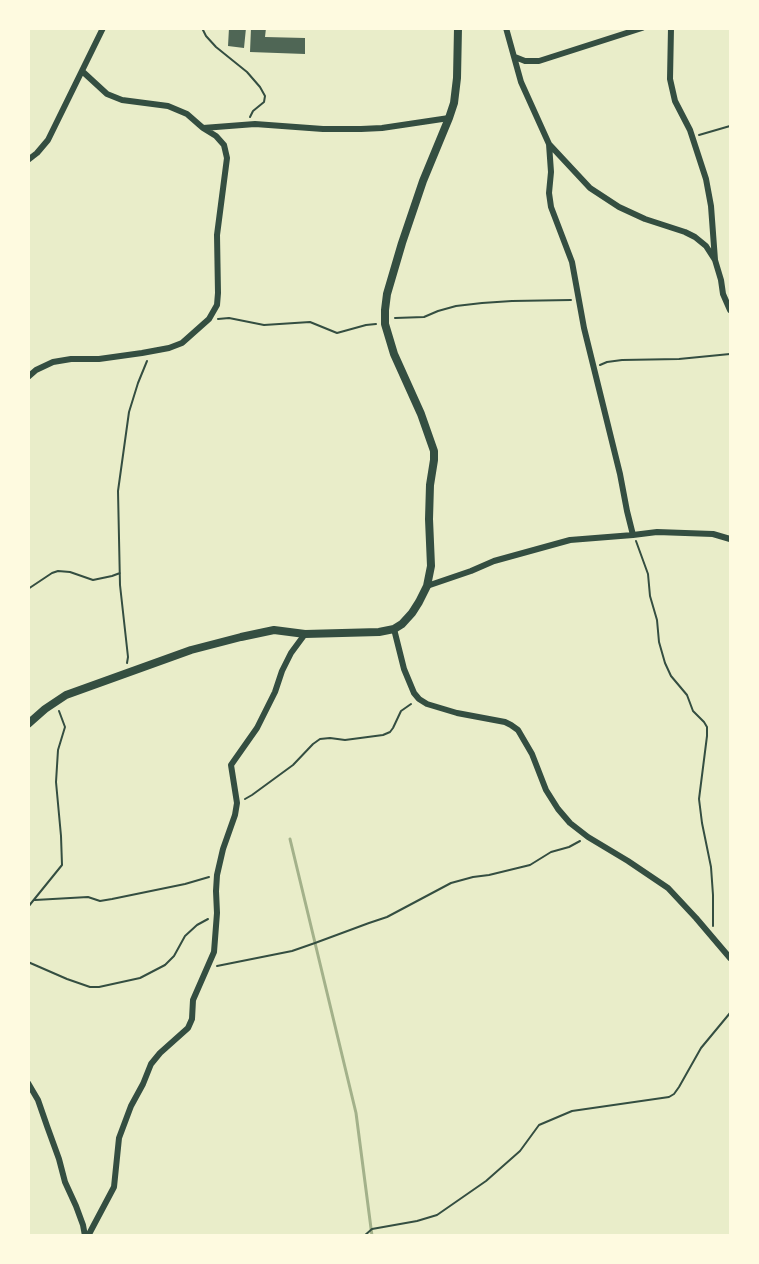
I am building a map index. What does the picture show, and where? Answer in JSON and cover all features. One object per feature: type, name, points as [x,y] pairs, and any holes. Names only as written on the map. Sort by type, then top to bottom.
[{"type":"street","points":[[28,160],[48,140],[103,28]]},
{"type":"street","points":[[28,724],[45,709],[66,696],[191,650],[274,630],[305,634],[380,632],[394,629],[412,614],[428,586],[431,566],[429,519],[434,450],[421,414],[394,354],[385,321],[387,294],[423,182],[449,118],[457,78],[458,28]]},
{"type":"street","points":[[506,28],[521,82],[549,144],[590,188],[619,207],[695,237],[715,260]]},
{"type":"street","points":[[515,57],[525,61],[539,61],[642,28]]},
{"type":"street","points":[[670,28],[670,79],[675,101],[693,137],[706,179],[711,206],[715,260],[723,294],[730,310]]},
{"type":"street","points":[[28,377],[36,370],[53,362],[70,359],[99,359],[169,348],[182,343],[209,319],[217,305],[218,235],[227,158],[224,145],[187,114],[168,106],[122,100],[107,94],[82,71]]},
{"type":"street","points":[[203,128],[245,124],[361,129],[449,118]]},
{"type":"street","points":[[549,144],[551,207],[572,262],[584,328],[633,535]]},
{"type":"street","points":[[428,586],[494,561],[570,540],[657,531],[713,534],[730,539]]},
{"type":"street","points":[[394,629],[404,669],[419,699],[427,704],[457,713],[512,725],[518,730],[532,754],[546,790],[570,823],[668,888],[730,958]]},
{"type":"street","points":[[86,1236],[114,1186],[119,1138],[151,1064],[188,1028],[192,1019],[193,1000],[214,952],[217,875],[222,849],[236,815],[237,803],[231,765],[257,728],[291,653],[305,634]]},
{"type":"street","points":[[28,1083],[38,1100],[65,1182],[86,1236]]},
{"type":"path","points":[[202,28],[216,47],[247,72],[265,96],[264,102],[253,111],[245,124]]},
{"type":"path","points":[[693,137],[730,126]]},
{"type":"path","points":[[209,319],[229,318],[264,325],[310,322],[337,333],[385,321],[424,317],[447,309],[482,303],[579,300]]},
{"type":"path","points":[[124,674],[128,657],[120,573],[118,491],[132,402],[151,351]]},
{"type":"path","points":[[595,367],[622,360],[679,359],[730,354]]},
{"type":"path","points":[[633,535],[648,574],[650,596],[665,663],[671,676],[687,695],[693,711],[707,727],[699,799],[711,867],[714,920],[711,935]]},
{"type":"path","points":[[28,589],[58,571],[70,572],[93,580],[120,573]]},
{"type":"path","points":[[237,803],[252,795],[293,765],[320,739],[345,740],[383,735],[390,732],[401,711],[419,699]]},
{"type":"path","points":[[28,907],[62,865],[56,782],[58,750],[65,727],[56,702]]},
{"type":"path","points":[[209,965],[219,967],[292,951],[387,917],[451,883],[530,865],[552,852],[569,847],[588,837]]},
{"type":"path","points":[[34,900],[88,897],[100,901],[185,884],[217,875]]},
{"type":"path","points":[[28,962],[90,987],[140,978],[165,965],[174,956],[185,936],[197,925],[217,913]]},
{"type":"path","points":[[364,1236],[372,1229],[437,1215],[486,1181],[520,1150],[539,1125],[572,1112],[669,1097],[674,1094],[701,1048],[730,1013]]},
{"type":"building","points":[[229,28],[246,28],[244,48],[228,46]]},
{"type":"building","points":[[251,28],[266,28],[265,37],[305,38],[305,54],[250,52]]},
{"type":"waterway","points":[[290,839],[356,1113],[372,1236]]}]
